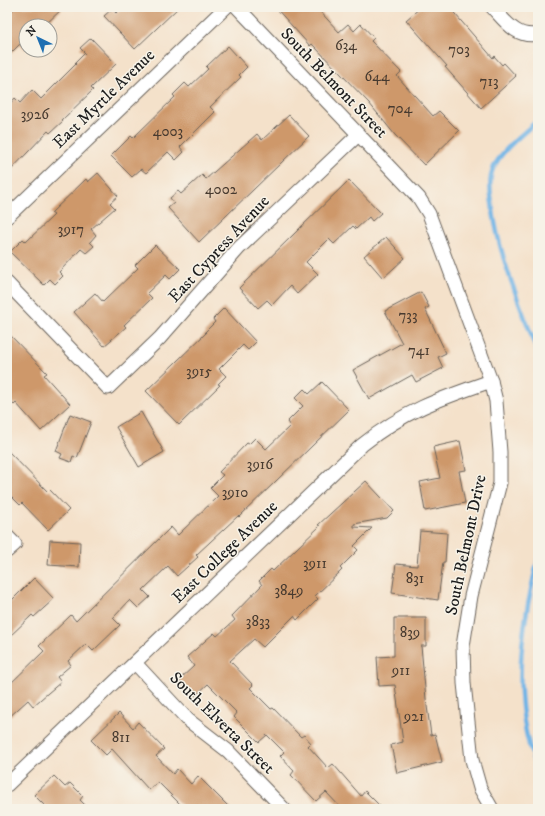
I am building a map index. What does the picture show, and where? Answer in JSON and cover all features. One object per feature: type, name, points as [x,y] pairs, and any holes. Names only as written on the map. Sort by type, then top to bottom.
[{"type":"street","name":"East Myrtle Avenue","points":[[7,217],[226,7]]},
{"type":"street","name":"South Belmont Street","points":[[237,7],[406,184]]},
{"type":"street","points":[[492,7],[519,33],[534,35]]},
{"type":"street","name":"East Cypress Avenue","points":[[7,283],[108,388],[160,338],[239,248],[358,135]]},
{"type":"street","name":"South Belmont Drive","points":[[406,184],[430,214],[491,381],[496,401],[500,452],[500,483],[471,596],[463,646],[464,683],[472,760],[480,788],[492,809]]},
{"type":"street","name":"East College Avenue","points":[[7,785],[368,440],[386,426],[426,404],[491,381]]},
{"type":"street","name":"South Elverta Street","points":[[135,663],[188,720],[228,751],[284,809]]},
{"type":"building","points":[[16,7],[64,7],[52,18],[18,18],[18,46],[7,57],[7,15]]},
{"type":"building","points":[[122,7],[179,7],[135,49],[104,16],[112,9],[116,13]]},
{"type":"building","points":[[275,7],[316,7],[339,32],[348,24],[354,31],[361,24],[374,38],[371,41],[401,72],[397,76],[433,116],[439,111],[459,131],[424,165],[395,135],[369,103],[312,44],[310,46]]},
{"type":"building","points":[[421,7],[449,7],[493,58],[494,56],[502,65],[504,63],[516,76],[481,108],[445,67],[447,66],[406,20]]},
{"type":"building","points":[[91,38],[116,64],[91,88],[93,90],[62,120],[63,121],[50,133],[48,131],[7,174],[7,107],[15,98],[20,103],[32,90],[41,99],[76,64],[75,63],[85,53],[80,48]]},
{"type":"building","points":[[228,46],[247,67],[239,75],[241,77],[210,107],[215,112],[180,147],[184,152],[176,160],[168,152],[146,173],[141,169],[132,177],[111,156],[131,136],[133,138],[175,97],[173,95],[185,83],[189,87],[208,69],[206,67]]},
{"type":"building","points":[[289,115],[309,136],[199,242],[168,208],[174,203],[170,198],[178,191],[181,194],[202,175],[206,179],[257,134],[262,140]]},
{"type":"building","points":[[98,173],[118,196],[110,203],[115,208],[91,229],[96,235],[90,242],[94,246],[86,253],[81,249],[59,272],[63,276],[55,284],[50,279],[44,285],[10,252],[23,239],[26,242],[54,215],[51,213],[86,179],[88,182]]},
{"type":"building","points":[[349,180],[381,213],[372,221],[369,217],[356,229],[353,226],[334,244],[329,239],[306,262],[318,274],[297,294],[290,286],[272,305],[267,300],[258,308],[239,288]]},
{"type":"building","points":[[386,237],[405,258],[383,278],[364,256]]},
{"type":"building","points":[[155,245],[180,269],[170,279],[166,275],[147,293],[152,298],[124,325],[126,327],[104,346],[74,312],[95,293],[103,302],[138,268],[135,265]]},
{"type":"building","points":[[421,292],[429,307],[425,309],[446,353],[438,357],[443,368],[416,382],[412,375],[369,399],[353,370],[402,343],[385,311]]},
{"type":"building","points":[[224,308],[256,342],[248,350],[243,345],[219,369],[226,376],[218,384],[220,385],[179,425],[146,391],[206,333],[205,332],[215,322],[213,319]]},
{"type":"building","points":[[7,332],[47,373],[44,375],[70,404],[41,431],[16,403],[14,405],[7,398]]},
{"type":"building","points":[[322,382],[349,410],[239,517],[238,516],[196,555],[198,557],[177,576],[168,566],[143,590],[150,597],[138,608],[130,600],[113,618],[120,625],[93,651],[86,644],[68,661],[71,665],[57,677],[61,682],[33,706],[28,700],[7,719],[7,687],[44,651],[39,646],[71,615],[76,621],[171,527],[178,535],[218,496],[210,488],[223,475],[219,472],[247,443],[249,444],[255,438],[266,449],[290,426],[287,422],[303,406],[295,398],[304,389],[309,394]]},
{"type":"building","points":[[141,412],[164,452],[139,467],[116,427]]},
{"type":"building","points":[[70,414],[91,422],[77,458],[73,456],[71,462],[60,458],[62,454],[56,451]]},
{"type":"building","points":[[460,441],[466,470],[459,471],[465,503],[425,511],[420,482],[440,478],[433,447]]},
{"type":"building","points":[[7,450],[48,492],[50,490],[69,510],[48,530],[22,503],[20,505],[7,492]]},
{"type":"building","points":[[366,481],[394,511],[387,518],[354,524],[354,527],[372,528],[354,546],[358,550],[340,568],[342,570],[315,596],[318,599],[297,620],[294,616],[263,647],[254,639],[230,661],[253,685],[250,688],[271,709],[273,708],[301,737],[304,735],[311,743],[308,746],[328,768],[333,764],[361,796],[365,791],[383,809],[342,809],[326,792],[316,801],[291,775],[294,771],[280,756],[284,752],[267,735],[259,742],[234,717],[237,713],[208,684],[195,696],[179,680],[194,666],[187,657],[214,633],[217,636],[235,620],[232,616],[262,585],[259,581],[271,569],[273,571],[320,526],[318,525]]},
{"type":"building","points":[[420,531],[447,533],[445,562],[443,562],[438,600],[392,593],[396,564],[417,566]]},
{"type":"building","points":[[50,540],[80,542],[79,567],[48,565]]},
{"type":"building","points":[[34,578],[54,599],[34,617],[32,615],[7,639],[7,605]]},
{"type":"building","points":[[394,618],[426,618],[426,646],[421,646],[426,699],[431,735],[435,734],[442,762],[397,773],[391,745],[403,742],[395,685],[379,686],[377,657],[394,656]]},
{"type":"building","points":[[119,713],[133,728],[138,722],[164,749],[156,756],[173,774],[177,769],[191,784],[198,776],[231,809],[185,809],[158,782],[149,790],[112,749],[106,755],[91,740]]},
{"type":"building","points":[[54,776],[65,787],[70,783],[83,796],[80,800],[89,809],[48,809],[34,795]]},
{"type":"waterway","points":[[538,120],[501,155],[493,169],[490,186],[495,223],[504,261],[538,353]]},
{"type":"waterway","points":[[538,560],[526,613],[521,666],[521,693],[524,720],[529,746],[538,772]]}]
